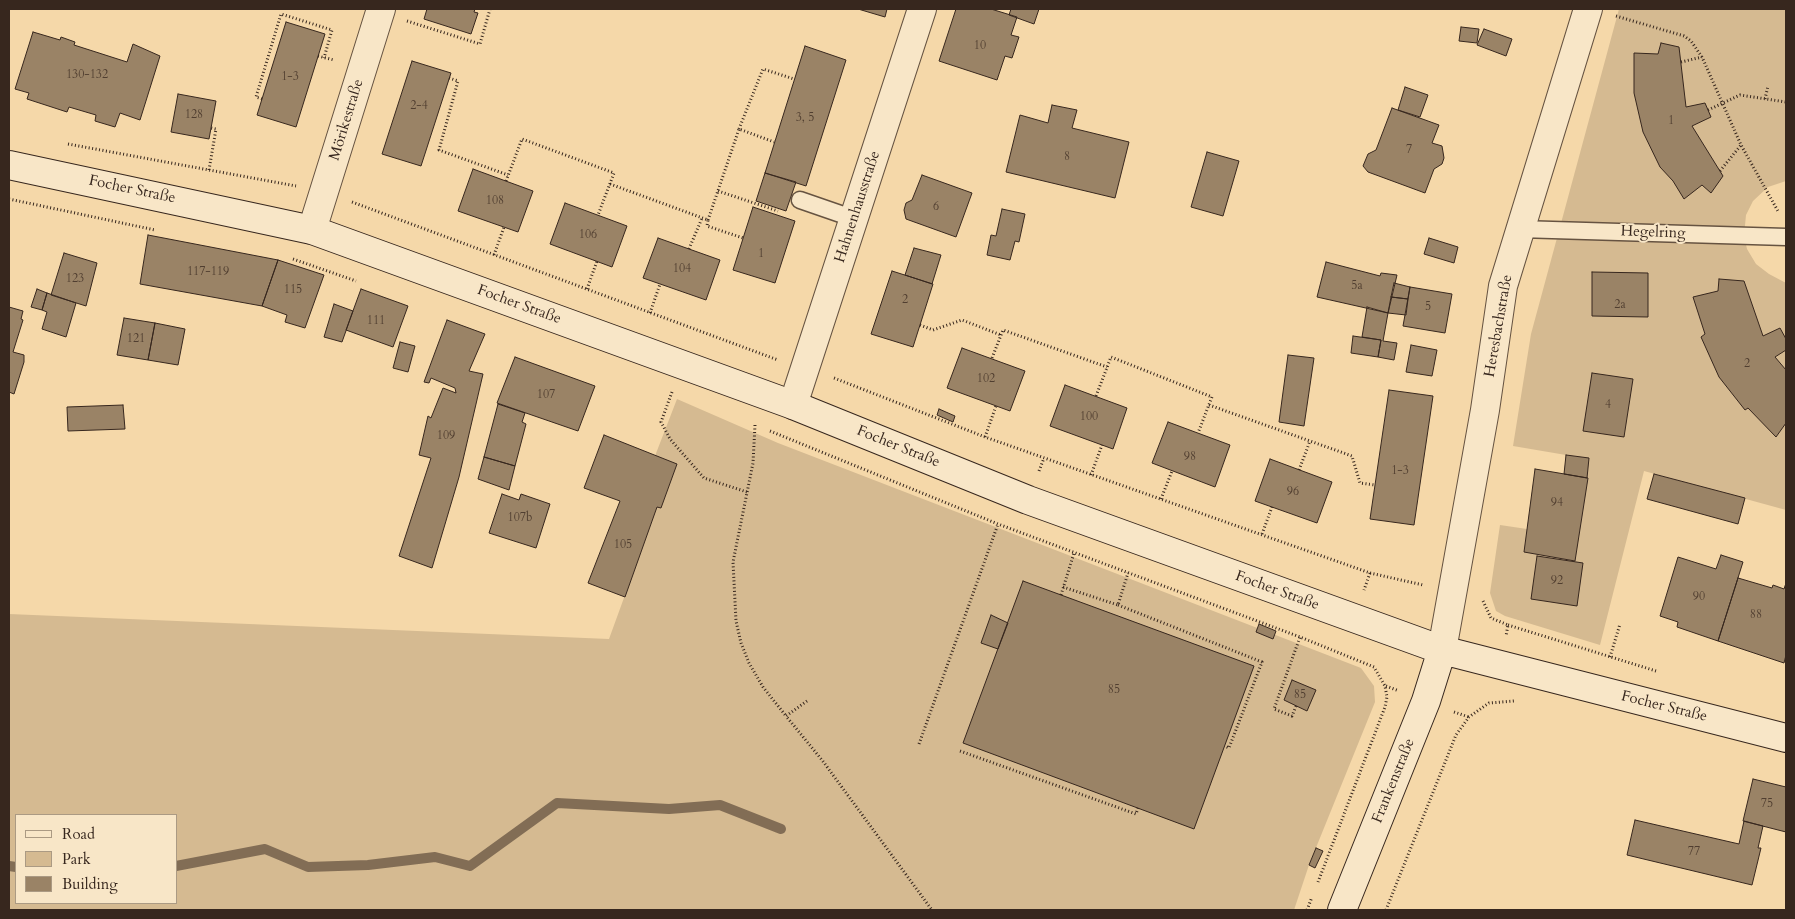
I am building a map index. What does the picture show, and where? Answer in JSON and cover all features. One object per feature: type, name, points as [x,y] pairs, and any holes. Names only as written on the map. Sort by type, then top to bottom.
[{"type":"main road","name":"Hahnenhausstraße","points":[[793,405],[922,9]]},
{"type":"main road","name":"Mörikestraße","points":[[312,230],[381,11]]},
{"type":"main road","name":"Heresbachstraße","points":[[1442,650],[1485,410],[1502,294],[1519,229],[1598,11]]},
{"type":"main road","name":"Focher Straße","points":[[9,165],[312,230],[793,405],[1028,500],[1442,650],[1786,738]]},
{"type":"main road","name":"Frankenstraße","points":[[1342,910],[1426,701],[1442,650]]},
{"type":"lane","points":[[800,200],[855,219]]},
{"type":"lane","name":"Hegelring","points":[[1519,229],[1786,237]]},
{"type":"path","points":[[381,11],[480,44],[490,9]]},
{"type":"path","points":[[1598,11],[1684,36],[1691,41],[1702,57],[1741,145],[1782,218]]},
{"type":"path","points":[[262,99],[256,97],[281,14],[332,30],[324,58]]},
{"type":"path","points":[[1681,62],[1702,57]]},
{"type":"path","points":[[743,238],[707,226],[708,220],[739,129],[763,70],[794,79]]},
{"type":"path","points":[[449,78],[458,81],[439,150],[508,175]]},
{"type":"path","points":[[1765,98],[1768,86]]},
{"type":"path","points":[[1708,110],[1740,95],[1786,102]]},
{"type":"path","points":[[209,170],[216,129],[211,128]]},
{"type":"path","points":[[739,129],[774,142]]},
{"type":"path","points":[[506,181],[522,139],[614,173],[598,215]]},
{"type":"path","points":[[1720,171],[1741,145]]},
{"type":"path","points":[[610,184],[708,220]]},
{"type":"path","points":[[718,191],[793,216],[800,200]]},
{"type":"path","points":[[9,199],[160,231]]},
{"type":"path","points":[[689,249],[702,218]]},
{"type":"path","points":[[494,255],[504,227]]},
{"type":"path","points":[[285,256],[359,282]]},
{"type":"path","points":[[587,289],[597,261]]},
{"type":"path","points":[[650,313],[660,284]]},
{"type":"path","points":[[920,325],[933,330],[962,320],[1001,334]]},
{"type":"path","points":[[992,358],[1003,330],[1107,367]]},
{"type":"path","points":[[1096,396],[1111,357],[1212,397],[1198,433]]},
{"type":"path","points":[[664,388],[682,395]]},
{"type":"path","points":[[672,392],[661,422],[670,439],[704,478],[747,492]]},
{"type":"path","points":[[1209,405],[1352,456],[1360,484],[1375,485]]},
{"type":"path","points":[[985,437],[996,406]]},
{"type":"path","points":[[746,422],[998,524],[1300,637],[1374,667],[1380,675],[1387,697],[1380,722],[1317,884]]},
{"type":"path","points":[[755,425],[752,462],[733,562],[736,620],[741,643],[749,663],[764,687],[833,775],[932,910]]},
{"type":"path","points":[[1299,470],[1310,441]]},
{"type":"path","points":[[1091,474],[1102,445]]},
{"type":"path","points":[[1044,458],[1370,573],[1344,655]]},
{"type":"path","points":[[1161,499],[1172,471]]},
{"type":"path","points":[[1262,534],[1272,507]]},
{"type":"path","points":[[919,744],[998,524]]},
{"type":"path","points":[[1060,595],[1074,553]]},
{"type":"path","points":[[1118,605],[1128,573]]},
{"type":"path","points":[[1063,587],[1118,605],[1262,662],[1230,748],[1225,746]]},
{"type":"path","points":[[1610,657],[1620,624]]},
{"type":"path","points":[[1508,625],[1665,674]]},
{"type":"path","points":[[1296,706],[1292,716],[1274,709],[1300,637]]},
{"type":"path","points":[[786,716],[806,701]]},
{"type":"path","points":[[1386,910],[1456,735],[1469,717],[1489,703],[1518,702]]},
{"type":"path","points":[[960,751],[1136,814],[1138,808]]},
{"type":"path","points":[[1307,910],[1314,893]]},
{"type":"green space","points":[[1619,9],[1786,9],[1786,181],[1768,187],[1753,201],[1746,215],[1744,236],[1747,249],[1756,264],[1786,283],[1786,510],[1644,471],[1600,645],[1505,616],[1496,611],[1490,593],[1500,525],[1527,529],[1535,469],[1564,474],[1566,455],[1513,446],[1531,334]]},
{"type":"green space","points":[[677,399],[778,443],[1361,668],[1374,686],[1375,702],[1309,865],[1294,910],[9,910],[9,614],[609,639],[657,507],[661,508],[677,464],[655,456]]},
{"type":"building","points":[[427,9],[475,9],[474,12],[478,13],[471,34],[424,19]]},
{"type":"building","points":[[858,9],[887,9],[885,17]]},
{"type":"building","points":[[956,9],[991,9],[1017,17],[1011,35],[1019,37],[1012,58],[1005,56],[997,80],[939,61]]},
{"type":"building","points":[[1011,9],[1039,9],[1034,24],[1009,15]]},
{"type":"building","points":[[286,22],[325,34],[296,127],[257,115]]},
{"type":"building","points":[[1461,27],[1479,29],[1477,43],[1459,41]]},
{"type":"building","points":[[1484,29],[1512,39],[1506,56],[1477,45]]},
{"type":"building","points":[[33,32],[60,40],[61,37],[75,42],[74,45],[127,62],[133,44],[160,56],[140,120],[120,113],[115,127],[95,121],[96,115],[69,107],[67,112],[27,99],[29,93],[15,89]]},
{"type":"building","points":[[1661,43],[1679,47],[1686,107],[1705,103],[1711,117],[1692,126],[1723,176],[1711,193],[1702,185],[1684,199],[1673,181],[1660,167],[1643,132],[1634,93],[1634,53],[1658,54]]},
{"type":"building","points":[[805,46],[846,60],[806,186],[765,173]]},
{"type":"building","points":[[412,61],[451,73],[421,166],[382,154]]},
{"type":"building","points":[[1405,87],[1428,95],[1420,117],[1398,110]]},
{"type":"building","points":[[178,94],[216,101],[209,139],[171,132]]},
{"type":"building","points":[[1052,105],[1077,110],[1072,128],[1129,142],[1115,198],[1006,172],[1020,115],[1048,123]]},
{"type":"building","points":[[1392,108],[1439,125],[1432,143],[1442,146],[1444,158],[1442,164],[1434,169],[1425,193],[1368,172],[1363,166],[1368,154],[1376,150]]},
{"type":"building","points":[[1207,152],[1239,161],[1223,216],[1191,207]]},
{"type":"building","points":[[473,169],[533,191],[518,232],[458,211]]},
{"type":"building","points":[[765,173],[796,182],[786,211],[756,201]]},
{"type":"building","points":[[922,175],[972,193],[956,237],[906,219],[904,210],[906,203],[912,200]]},
{"type":"building","points":[[565,203],[627,226],[612,267],[550,244]]},
{"type":"building","points":[[753,207],[795,221],[775,283],[733,270]]},
{"type":"building","points":[[1002,209],[1025,214],[1019,242],[1015,241],[1010,260],[987,255],[991,235],[996,236]]},
{"type":"building","points":[[148,235],[278,260],[262,306],[140,284]]},
{"type":"building","points":[[658,238],[720,260],[706,300],[643,278]]},
{"type":"building","points":[[1429,238],[1458,247],[1454,263],[1424,254]]},
{"type":"building","points":[[914,248],[941,255],[932,284],[905,275]]},
{"type":"building","points":[[64,253],[97,263],[86,306],[51,295]]},
{"type":"building","points":[[278,260],[324,275],[305,328],[285,322],[287,315],[262,306]]},
{"type":"building","points":[[1326,262],[1380,276],[1381,273],[1397,275],[1388,313],[1317,297]]},
{"type":"building","points":[[892,271],[933,284],[913,347],[871,334]]},
{"type":"building","points":[[1592,272],[1648,273],[1648,317],[1592,316]]},
{"type":"building","points":[[1719,279],[1744,281],[1763,336],[1780,328],[1786,339],[1786,350],[1775,357],[1786,370],[1786,423],[1776,437],[1748,408],[1745,410],[1719,377],[1701,337],[1705,334],[1693,297],[1718,291]]},
{"type":"building","points":[[1394,283],[1410,287],[1408,299],[1391,297]]},
{"type":"building","points":[[1410,287],[1452,294],[1445,333],[1403,326]]},
{"type":"building","points":[[37,289],[47,293],[42,310],[31,307]]},
{"type":"building","points":[[361,289],[408,306],[393,347],[346,330]]},
{"type":"building","points":[[47,293],[76,303],[66,337],[42,329],[47,312],[42,310]]},
{"type":"building","points":[[1391,297],[1408,299],[1406,315],[1388,313]]},
{"type":"building","points":[[334,304],[353,311],[342,342],[324,337]]},
{"type":"building","points":[[9,307],[23,311],[21,319],[23,320],[13,352],[24,355],[24,362],[14,394],[9,392]]},
{"type":"building","points":[[1367,307],[1388,313],[1383,341],[1397,343],[1394,360],[1378,357],[1381,340],[1362,337]]},
{"type":"building","points":[[124,318],[155,323],[148,360],[117,355]]},
{"type":"building","points":[[447,320],[485,334],[469,371],[483,374],[459,477],[432,568],[399,556],[431,458],[419,455],[428,416],[431,418],[443,388],[456,393],[455,388],[431,378],[429,383],[424,382]]},
{"type":"building","points":[[155,323],[185,329],[178,365],[148,360]]},
{"type":"building","points":[[1353,336],[1381,340],[1378,357],[1351,353]]},
{"type":"building","points":[[400,342],[415,346],[408,372],[393,368]]},
{"type":"building","points":[[1411,345],[1437,350],[1432,376],[1406,372]]},
{"type":"building","points":[[962,348],[1025,371],[1010,411],[947,388]]},
{"type":"building","points":[[1288,355],[1314,358],[1304,426],[1279,422]]},
{"type":"building","points":[[515,357],[595,386],[578,431],[497,403]]},
{"type":"building","points":[[1592,373],[1633,379],[1624,437],[1583,431]]},
{"type":"building","points":[[1065,385],[1127,408],[1113,449],[1050,426]]},
{"type":"building","points":[[1389,390],[1433,396],[1414,525],[1370,519]]},
{"type":"building","points":[[498,404],[525,413],[522,422],[526,424],[515,466],[484,457]]},
{"type":"building","points":[[123,405],[125,429],[68,431],[67,407]]},
{"type":"building","points":[[939,409],[955,416],[953,422],[937,415]]},
{"type":"building","points":[[1168,422],[1230,445],[1215,487],[1152,463]]},
{"type":"building","points":[[604,435],[677,464],[661,508],[657,507],[625,597],[588,583],[620,501],[584,488]]},
{"type":"building","points":[[1566,455],[1589,458],[1587,478],[1564,474]]},
{"type":"building","points":[[484,457],[515,466],[509,490],[478,479]]},
{"type":"building","points":[[1270,459],[1332,482],[1317,523],[1255,501]]},
{"type":"building","points":[[1535,469],[1588,478],[1575,561],[1524,552]]},
{"type":"building","points":[[1654,474],[1745,498],[1738,524],[1647,499]]},
{"type":"building","points":[[502,494],[519,500],[521,494],[550,504],[536,548],[489,533]]},
{"type":"building","points":[[1721,555],[1743,562],[1718,641],[1677,627],[1678,622],[1660,616],[1678,557],[1716,569]]},
{"type":"building","points":[[1537,556],[1583,563],[1577,606],[1531,599]]},
{"type":"building","points":[[1738,578],[1772,588],[1773,585],[1784,589],[1786,583],[1786,655],[1784,663],[1718,641]]},
{"type":"building","points":[[1023,581],[1254,666],[1194,829],[963,743]]},
{"type":"building","points":[[991,615],[1008,623],[998,649],[981,643]]},
{"type":"building","points":[[1259,624],[1276,631],[1273,639],[1256,632]]},
{"type":"building","points":[[1292,680],[1316,690],[1307,711],[1284,700]]},
{"type":"building","points":[[1753,779],[1786,787],[1786,832],[1743,821]]},
{"type":"building","points":[[1635,820],[1739,844],[1744,821],[1763,826],[1758,848],[1761,848],[1752,885],[1627,855]]},
{"type":"building","points":[[1316,848],[1323,851],[1315,868],[1309,865]]},
{"type":"waterway","points":[[178,866],[265,849],[308,867],[368,865],[435,857],[470,866],[557,803],[669,809],[720,805],[781,829]]},
{"type":"waterway","points":[[9,866],[15,867]]}]
